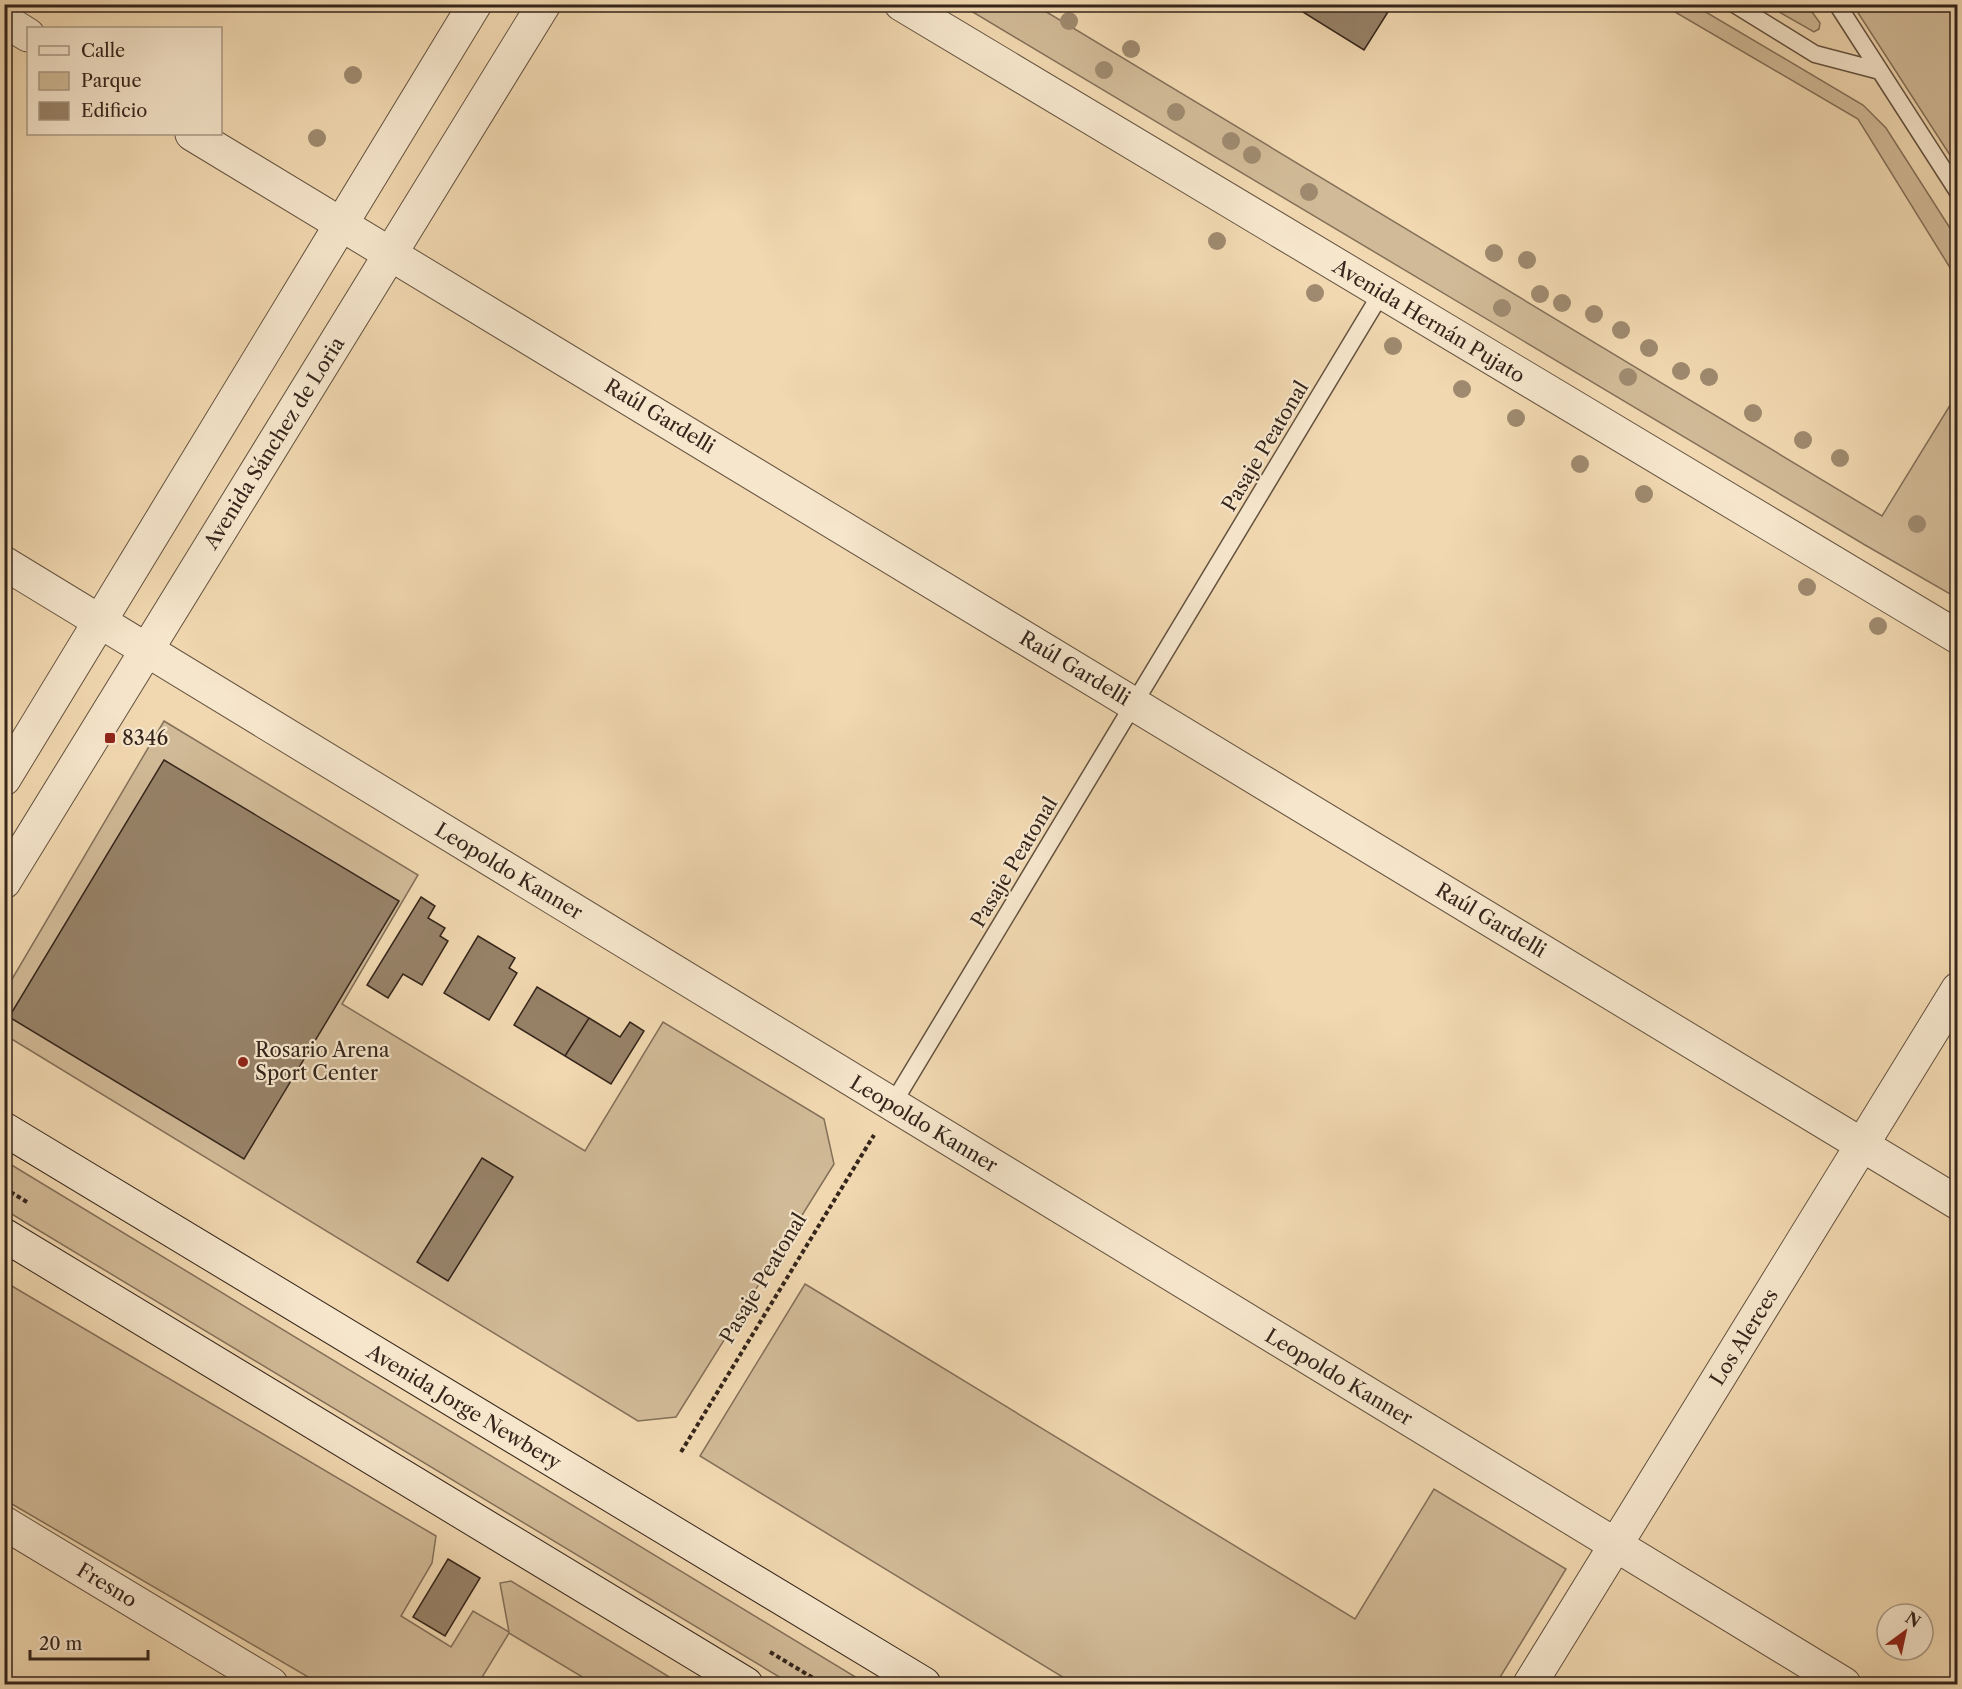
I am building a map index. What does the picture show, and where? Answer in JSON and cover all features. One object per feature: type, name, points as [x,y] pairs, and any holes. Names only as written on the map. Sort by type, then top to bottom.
[{"type":"street","points":[[4,779],[475,4]]},
{"type":"street","name":"Avenida Sánchez de Loria","points":[[4,882],[544,4]]},
{"type":"street","name":"Avenida Hernán Pujato","points":[[901,4],[1958,637]]},
{"type":"street","points":[[4,20],[27,33]]},
{"type":"street","name":"Raúl Gardelli","points":[[194,135],[1958,1203]]},
{"type":"street","name":"Leopoldo Kanner","points":[[4,564],[1844,1684]]},
{"type":"street","name":"Los Alerces","points":[[1530,1684],[1958,989]]},
{"type":"street","name":"Avenida Jorge Newbery","points":[[4,1129],[924,1684]]},
{"type":"street","points":[[4,1235],[746,1684]]},
{"type":"street","name":"Fresno","points":[[4,1523],[258,1681]]},
{"type":"lane","points":[[1734,4],[1815,54],[1880,71]]},
{"type":"lane","points":[[1837,4],[1958,192]]},
{"type":"lane","name":"Pasaje Peatonal","points":[[892,1105],[1382,292]]},
{"type":"path","name":"Pasaje Peatonal","points":[[681,1452],[892,1105]]},
{"type":"green space","points":[[961,5],[1035,5],[1882,516],[1957,394],[1957,598],[1865,545]]},
{"type":"green space","points":[[1663,5],[1694,5],[1863,105],[1886,128],[1957,239],[1957,279],[1858,119]]},
{"type":"green space","points":[[1767,5],[1807,5],[1820,23],[1819,29],[1814,32]]},
{"type":"green space","points":[[1853,5],[1957,5],[1957,166]]},
{"type":"green space","name":"Rosario Arena Sport Center","points":[[164,721],[418,875],[342,1004],[585,1151],[663,1022],[824,1119],[834,1164],[676,1417],[638,1421],[5,1035],[5,991]]},
{"type":"green space","points":[[5,1161],[867,1684],[791,1684],[5,1210]]},
{"type":"green space","points":[[5,1282],[436,1536],[432,1563],[401,1616],[451,1647],[473,1611],[509,1632],[500,1583],[511,1581],[681,1684],[594,1684],[509,1633],[478,1684],[320,1684],[5,1500]]},
{"type":"green space","points":[[805,1284],[1355,1619],[1434,1489],[1566,1569],[1496,1684],[1074,1684],[700,1456]]},
{"type":"building","points":[[1290,4],[1393,4],[1364,50]]},
{"type":"building","points":[[164,760],[399,901],[244,1159],[9,1017]]},
{"type":"building","points":[[421,897],[435,906],[428,918],[445,928],[440,936],[448,941],[422,985],[403,974],[388,998],[367,985]]},
{"type":"building","points":[[478,936],[515,958],[509,968],[517,973],[489,1020],[444,993]]},
{"type":"building","points":[[537,987],[589,1018],[565,1056],[514,1025]]},
{"type":"building","points":[[589,1018],[620,1037],[630,1022],[644,1031],[611,1084],[565,1056]]},
{"type":"building","points":[[482,1158],[513,1177],[448,1281],[417,1262]]},
{"type":"building","points":[[448,1559],[480,1578],[445,1636],[413,1617]]},
{"type":"place","name":"8346","points":[[110,738]]},
{"type":"place","name":"Rosario Arena Sport Center","points":[[243,1062]]}]
